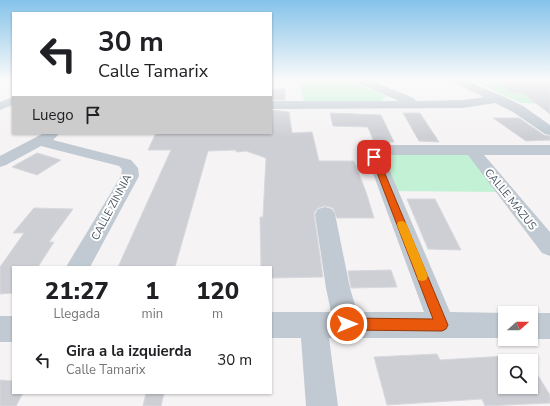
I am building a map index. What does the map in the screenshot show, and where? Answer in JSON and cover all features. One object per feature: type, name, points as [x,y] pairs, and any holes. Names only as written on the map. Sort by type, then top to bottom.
[{"type":"street","points":[[392,99],[396,101]]},
{"type":"street","points":[[272,105],[396,101],[431,104],[463,104],[498,99],[518,109],[550,131]]},
{"type":"street","points":[[0,106],[12,101]]},
{"type":"street","points":[[0,162],[46,137]]},
{"type":"street","name":"CALLE ZINNIA","points":[[46,137],[125,163],[130,168],[130,176],[79,266]]},
{"type":"street","points":[[442,325],[374,157],[376,152],[384,150],[550,150]]},
{"type":"street","name":"CALLE MAZUS","points":[[472,150],[550,247]]},
{"type":"street","points":[[325,214],[338,288],[347,324]]},
{"type":"street","points":[[272,324],[498,325]]},
{"type":"street","points":[[314,324],[322,406]]},
{"type":"street","points":[[538,326],[550,326]]},
{"type":"street","points":[[0,329],[12,329]]},
{"type":"green space","points":[[304,99],[384,99],[382,101],[304,101]]},
{"type":"green space","points":[[512,99],[530,99],[534,102],[550,104],[521,103]]},
{"type":"green space","points":[[472,150],[506,192],[388,191],[376,152]]},
{"type":"building","points":[[272,99],[285,99],[272,100]]},
{"type":"building","points":[[530,99],[550,99],[550,114]]},
{"type":"building","points":[[272,110],[289,112],[292,133],[312,132],[319,161],[354,161],[374,218],[337,218],[333,208],[325,206],[318,208],[314,213],[323,277],[272,278],[272,266],[261,266],[260,217],[263,217],[266,158],[246,151],[208,151],[175,266],[118,266],[171,150],[148,150],[156,134],[272,134]]},
{"type":"building","points":[[330,113],[381,115],[394,142],[374,142],[368,127],[333,126]]},
{"type":"building","points":[[403,113],[420,113],[439,142],[419,141]]},
{"type":"building","points":[[493,118],[519,118],[544,135],[550,136],[550,140],[526,141]]},
{"type":"building","points":[[37,153],[61,160],[37,175],[12,167]]},
{"type":"building","points":[[407,199],[435,199],[461,250],[428,249]]},
{"type":"building","points":[[34,208],[73,209],[49,242],[54,242],[39,266],[12,266],[12,293],[0,294],[0,267],[24,233],[13,233]]},
{"type":"building","points":[[391,270],[397,287],[351,288],[348,271]]},
{"type":"building","points":[[437,354],[440,360],[498,356],[498,394],[538,394],[538,375],[550,395],[550,403],[485,406],[482,399],[387,405],[374,357]]},
{"type":"building","points":[[0,380],[12,381],[12,394],[22,394],[16,406],[0,406]]},
{"type":"building","points":[[146,394],[164,394],[161,406],[143,406]]},
{"type":"slow traffic","points":[[402,225],[422,276]]},
{"type":"route","points":[[347,324],[442,325],[374,157]]}]
